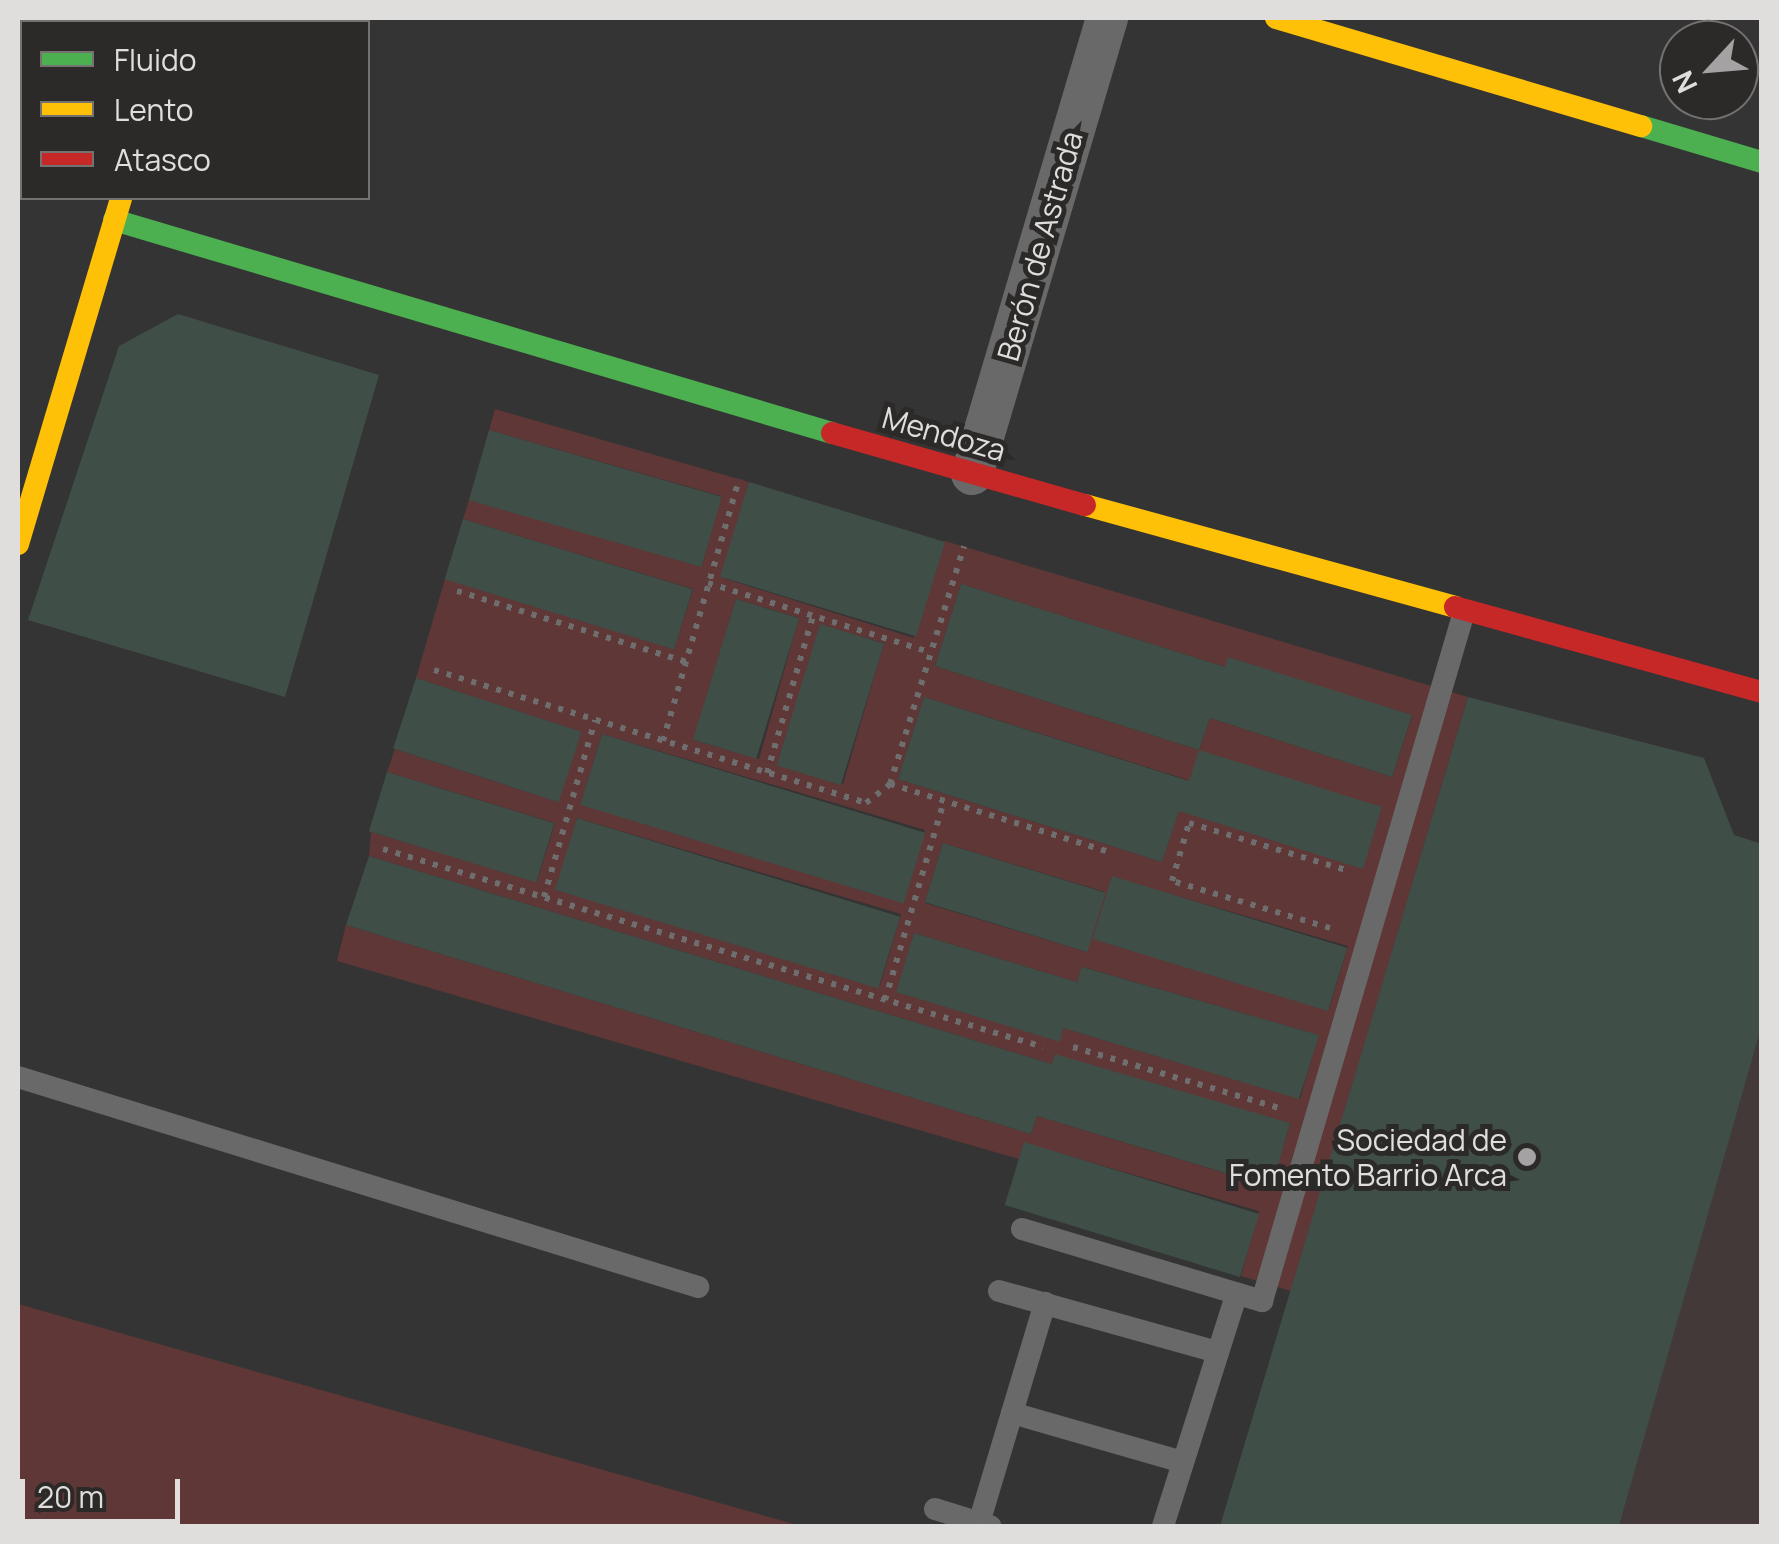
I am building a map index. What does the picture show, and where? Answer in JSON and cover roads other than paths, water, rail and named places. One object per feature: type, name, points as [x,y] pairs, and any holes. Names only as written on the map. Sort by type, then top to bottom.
[{"type":"street","name":"Berón de Astrada","points":[[972,474],[1108,18]]},
{"type":"street","points":[[1276,18],[1762,162]]},
{"type":"street","name":"Mendoza","points":[[117,209],[972,474],[1762,692]]},
{"type":"street","points":[[18,544],[117,209]]},
{"type":"lane","points":[[1022,1229],[1262,1301],[1388,882],[1464,612]]},
{"type":"lane","points":[[18,1077],[698,1288]]},
{"type":"lane","points":[[999,1291],[1218,1352]]},
{"type":"lane","points":[[1163,1526],[1237,1294]]},
{"type":"lane","points":[[935,1509],[985,1525],[1012,1413],[1045,1303]]},
{"type":"lane","points":[[1012,1413],[1183,1462]]},
{"type":"place","name":"Sociedad de Fomento Barrio Arca","points":[[1527,1157]]}]
